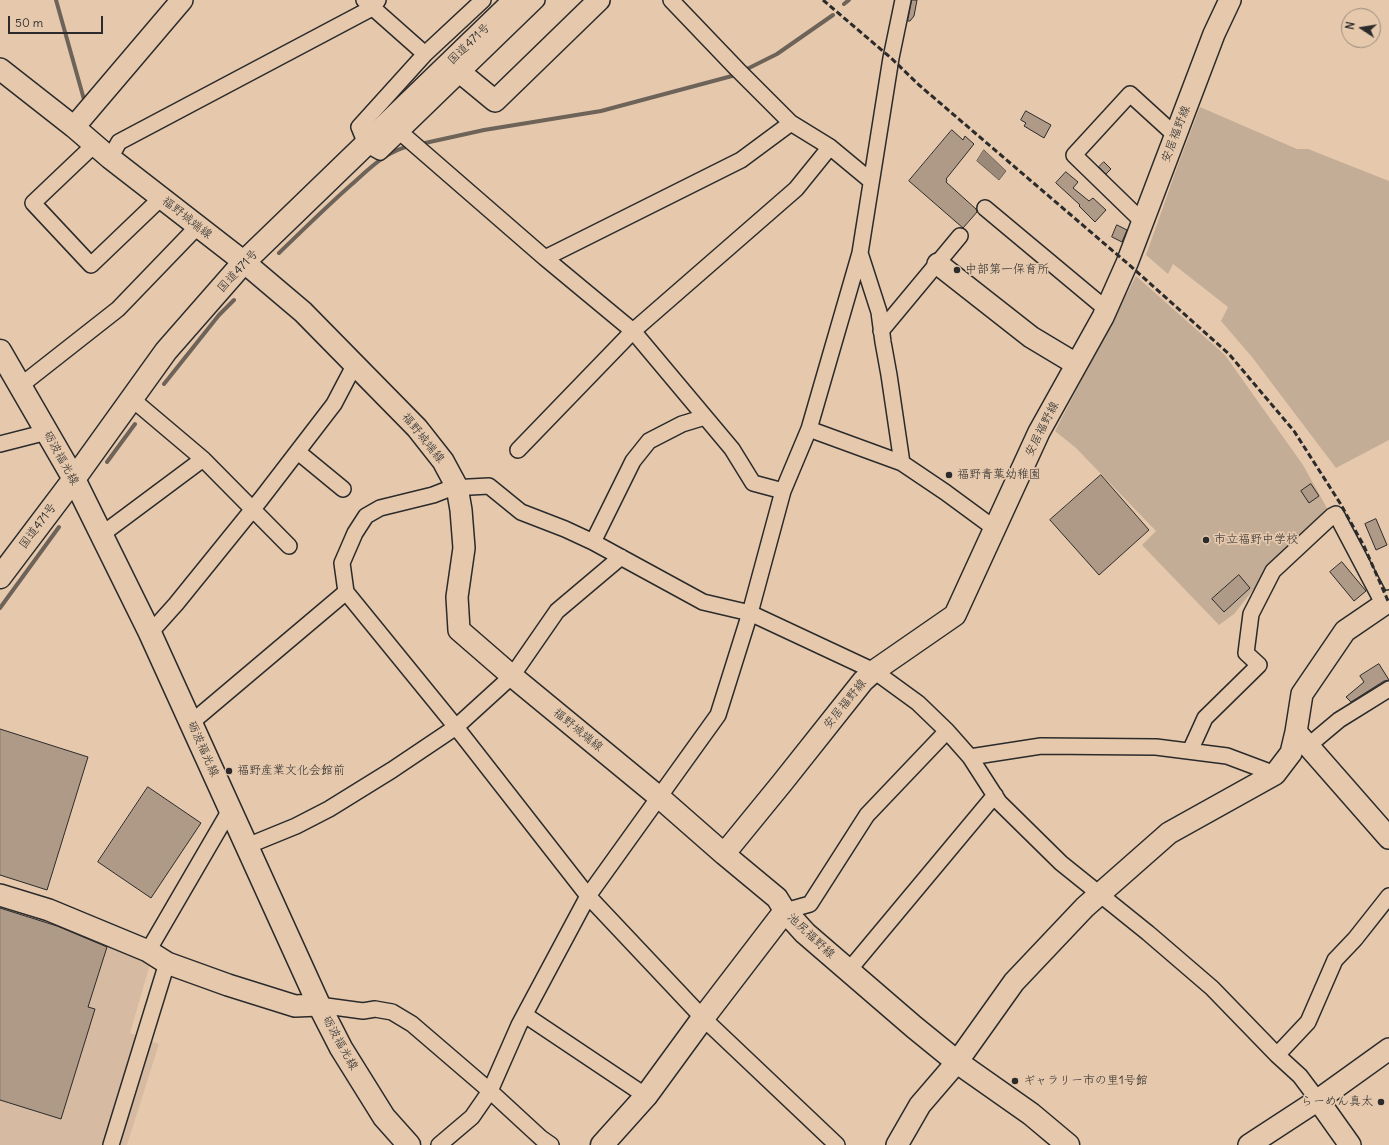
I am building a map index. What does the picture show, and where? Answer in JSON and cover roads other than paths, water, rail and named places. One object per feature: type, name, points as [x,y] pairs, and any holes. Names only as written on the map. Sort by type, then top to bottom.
[{"type":"main road","points":[[74,127],[182,0]]},
{"type":"main road","name":"国道471号","points":[[0,577],[74,479],[166,351],[244,262],[515,0]]},
{"type":"main road","points":[[462,73],[495,101],[599,0]]},
{"type":"main road","name":"安居福野線","points":[[724,854],[782,784],[863,681],[874,671],[955,615],[1039,432],[1106,309],[1127,263],[1214,34],[1230,0]]},
{"type":"main road","name":"福野城端線","points":[[0,69],[74,127],[110,158],[244,262],[303,312],[417,428],[443,461],[457,487],[461,510],[464,548],[457,597],[459,630],[777,898],[785,911]]},
{"type":"main road","points":[[938,264],[1031,337],[1076,364]]},
{"type":"main road","name":"砺波福光線","points":[[0,351],[74,479],[150,633],[192,722],[230,810],[319,1005],[341,1048],[384,1117],[409,1145]]},
{"type":"main road","points":[[897,1145],[920,1105],[957,1062],[1014,982],[1085,907],[1169,833],[1275,774],[1302,739],[1302,694],[1345,631],[1386,603]]},
{"type":"main road","points":[[1302,739],[1389,838]]},
{"type":"main road","points":[[0,895],[49,910],[148,951],[167,963],[228,985],[295,1006],[319,1005]]},
{"type":"main road","name":"池尻福野線","points":[[602,1145],[646,1096],[703,1018],[785,911],[805,933],[914,1027],[957,1062],[1031,1114],[1068,1145]]},
{"type":"main road","points":[[1249,1145],[1318,1100],[1389,1049]]},
{"type":"main road","points":[[1318,1100],[1350,1145]]},
{"type":"street","points":[[483,0],[425,54],[358,127],[366,144],[380,152],[536,0]]},
{"type":"street","points":[[671,0],[791,123],[830,147],[871,181]]},
{"type":"street","points":[[439,1145],[472,1116],[490,1091],[525,1015],[588,896],[718,715],[750,612],[783,492],[809,429],[860,253],[891,58],[903,0]]},
{"type":"street","points":[[110,158],[120,142],[371,3],[425,54]]},
{"type":"street","points":[[1142,222],[1074,155],[1130,94],[1175,134]]},
{"type":"street","points":[[546,258],[741,160],[791,123]]},
{"type":"street","points":[[400,132],[633,331],[732,449],[753,483],[783,492]]},
{"type":"street","points":[[94,145],[33,203],[90,265],[161,198]]},
{"type":"street","points":[[518,450],[633,331],[796,189],[830,147]]},
{"type":"street","points":[[985,208],[1106,309]]},
{"type":"street","points":[[20,386],[118,309],[198,226]]},
{"type":"street","points":[[881,331],[960,236]]},
{"type":"street","points":[[860,253],[879,312],[902,463]]},
{"type":"street","points":[[150,633],[176,604],[298,452],[334,404],[355,364]]},
{"type":"street","points":[[132,399],[203,459],[289,546]]},
{"type":"street","points":[[593,542],[632,461],[649,441],[682,424],[705,418]]},
{"type":"street","points":[[809,429],[902,463],[994,528]]},
{"type":"street","points":[[0,444],[46,432]]},
{"type":"street","points":[[298,452],[343,489]]},
{"type":"street","points":[[101,535],[203,459]]},
{"type":"street","points":[[837,1145],[703,1018],[588,896],[456,727],[346,592],[342,563],[355,533],[366,516],[380,508],[433,495],[457,487],[489,486],[521,512],[565,529],[593,542],[703,602],[750,612],[874,671],[918,703],[948,731],[970,757],[999,802],[1061,863],[1148,933],[1212,988],[1277,1055],[1300,1076],[1318,1100]]},
{"type":"street","points":[[1190,751],[1205,718],[1259,665],[1246,653],[1251,614],[1273,571],[1332,516],[1336,514],[1386,603]]},
{"type":"street","points":[[247,846],[296,826],[330,809],[456,727],[512,676],[557,611],[621,557]]},
{"type":"street","points":[[192,722],[346,592]]},
{"type":"street","points":[[1302,739],[1339,720],[1389,689]]},
{"type":"street","points":[[785,911],[810,904],[867,815],[948,731]]},
{"type":"street","points":[[970,757],[1041,746],[1156,747],[1227,756],[1275,774]]},
{"type":"street","points":[[849,970],[994,795]]},
{"type":"street","points":[[148,951],[230,810]]},
{"type":"street","points":[[1277,1055],[1308,1022],[1335,960],[1356,939],[1389,896]]},
{"type":"street","points":[[111,1145],[167,963]]},
{"type":"street","points":[[319,1005],[363,1012],[376,1009],[392,1012],[412,1024],[490,1091],[541,1138],[551,1145]]},
{"type":"street","points":[[525,1015],[646,1096]]},
{"type":"waterway","points":[[56,0],[85,103]]},
{"type":"waterway","points":[[844,4],[849,0]]},
{"type":"waterway","points":[[743,71],[777,54],[833,15]]},
{"type":"waterway","points":[[425,143],[484,130],[601,111],[732,76],[737,73]]},
{"type":"waterway","points":[[279,253],[371,167],[393,152],[410,146]]},
{"type":"waterway","points":[[164,384],[219,315],[234,300]]},
{"type":"waterway","points":[[107,462],[135,424]]},
{"type":"waterway","points":[[0,608],[59,527]]},
{"type":"railway","points":[[823,0],[891,58],[919,85],[1127,263],[1229,354],[1294,431],[1340,503],[1364,546],[1389,603]]},
{"type":"place","name":"中部第一保育所","points":[[957,270]]},
{"type":"place","name":"福野青葉幼稚園","points":[[949,475]]},
{"type":"place","name":"市立福野中学校","points":[[1206,540]]},
{"type":"place","name":"福野産業文化会館前","points":[[229,771]]},
{"type":"place","name":"ギャラリー市の里1号館","points":[[1015,1081]]},
{"type":"place","name":"らーめん真太","points":[[1381,1102]]}]
